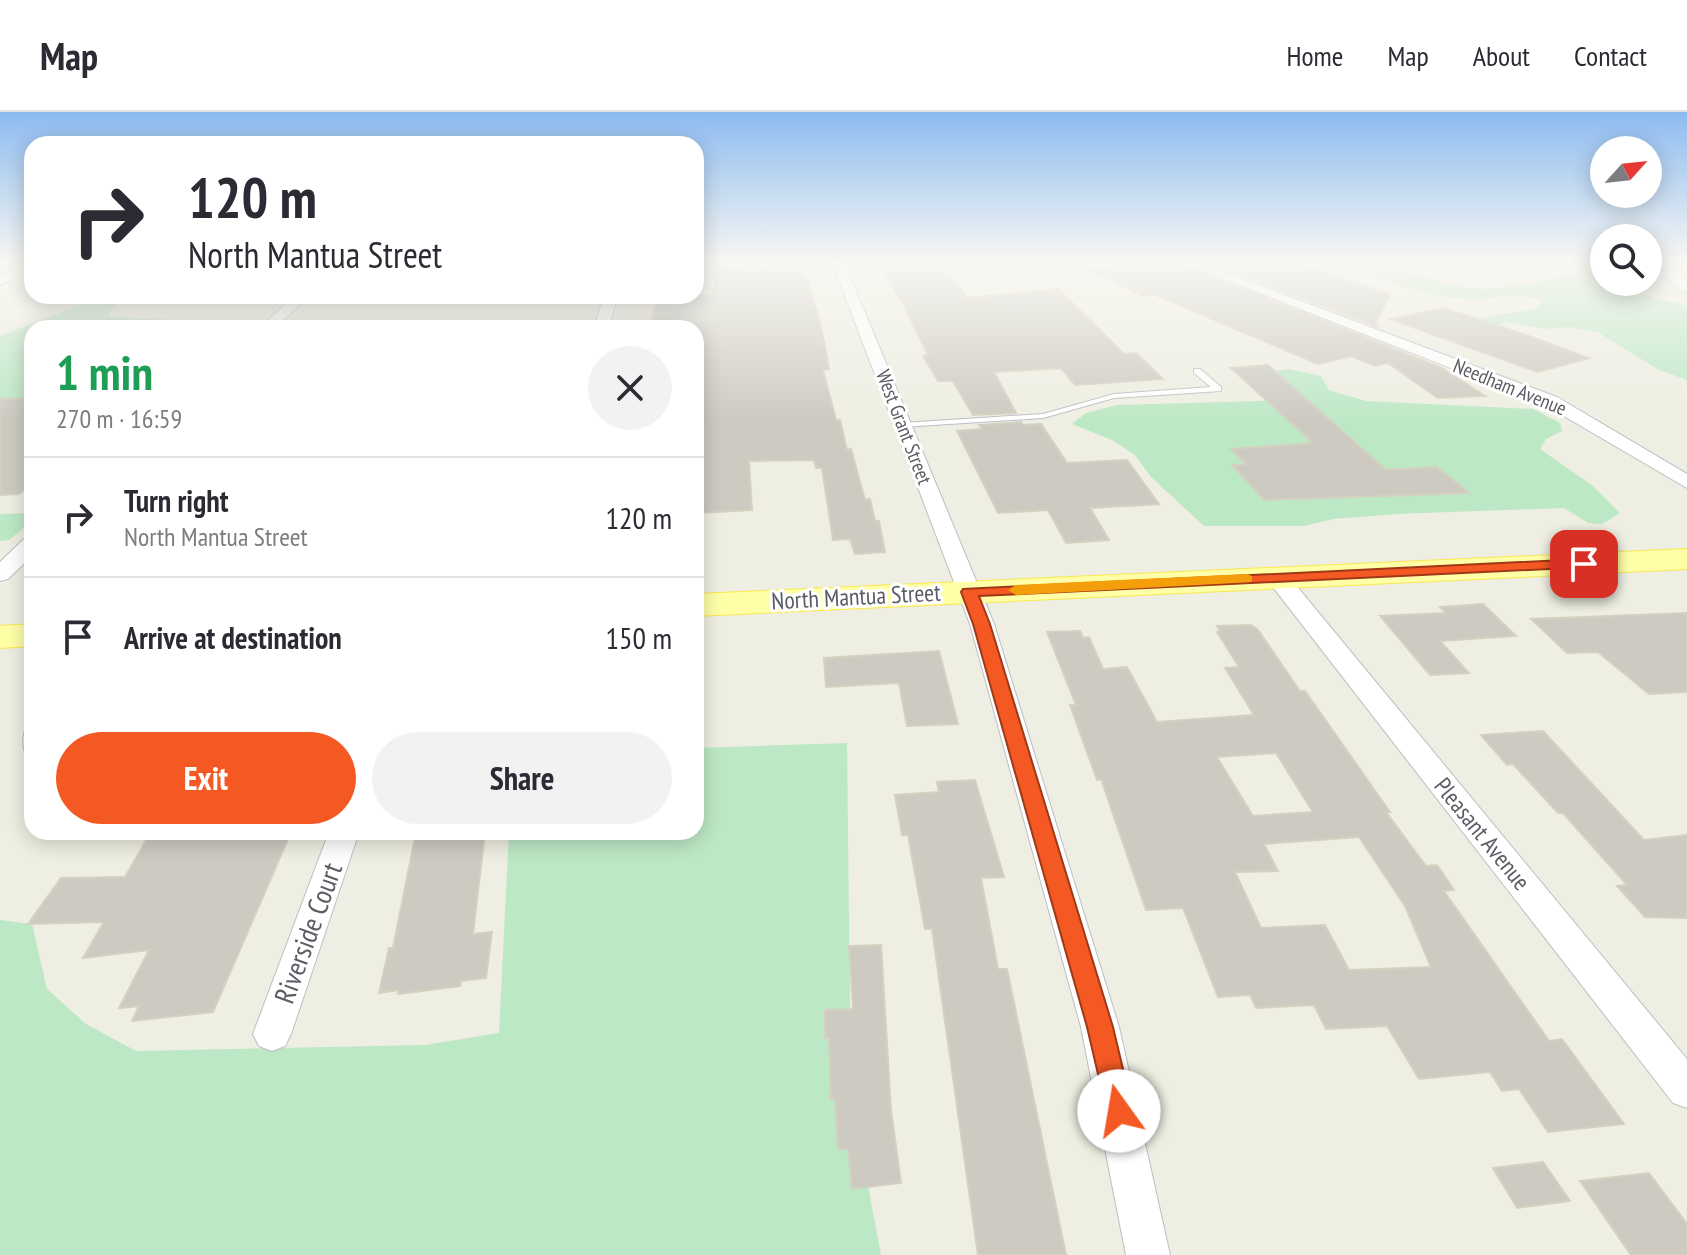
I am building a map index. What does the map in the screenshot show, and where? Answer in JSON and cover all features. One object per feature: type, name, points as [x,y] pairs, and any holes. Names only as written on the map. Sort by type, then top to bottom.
[{"type":"main road","name":"North Mantua Street","points":[[704,605],[1687,559]]},
{"type":"main road","points":[[0,637],[24,636]]},
{"type":"street","name":"West Grant Street","points":[[859,315],[982,624],[1100,1027],[1148,1255]]},
{"type":"street","name":"Needham Avenue","points":[[1327,315],[1551,401],[1687,482]]},
{"type":"street","points":[[0,574],[24,552]]},
{"type":"street","name":"Pleasant Avenue","points":[[1277,577],[1687,1089]]},
{"type":"street","name":"Riverside Court","points":[[272,1034],[341,840]]},
{"type":"lane","points":[[903,425],[1043,416],[1114,396],[1218,389],[1197,371]]},
{"type":"green space","points":[[54,315],[109,315],[170,320],[42,320]]},
{"type":"green space","points":[[1499,315],[1687,315],[1687,380],[1659,370],[1599,333],[1570,327],[1543,329],[1505,321],[1496,328],[1458,323]]},
{"type":"green space","points":[[24,327],[24,402],[0,424],[0,336]]},
{"type":"green space","points":[[1289,369],[1321,376],[1329,390],[1366,401],[1533,409],[1560,423],[1562,431],[1546,439],[1540,449],[1593,486],[1620,513],[1602,524],[1588,523],[1564,508],[1396,514],[1333,519],[1304,526],[1204,526],[1151,477],[1135,455],[1112,440],[1072,424],[1086,413],[1117,405],[1262,401],[1277,394],[1267,372]]},
{"type":"green space","points":[[24,513],[24,528],[9,540],[0,541],[0,514]]},
{"type":"green space","points":[[847,743],[851,1096],[881,1255],[0,1255],[0,920],[32,924],[47,989],[86,1024],[136,1051],[425,1045],[499,1033],[509,840],[704,840],[704,748]]},
{"type":"building","points":[[653,315],[818,315],[829,369],[823,370],[836,420],[840,420],[847,450],[851,449],[865,500],[870,499],[875,521],[879,521],[885,552],[855,554],[850,539],[833,540],[822,468],[816,468],[814,460],[749,461],[752,510],[704,513],[704,320],[652,320]]},
{"type":"building","points":[[909,315],[1085,315],[1124,354],[1136,353],[1163,379],[1075,385],[1061,368],[994,372],[1016,413],[973,415],[953,381],[938,381],[923,356],[928,355]]},
{"type":"building","points":[[1203,315],[1311,315],[1442,368],[1485,396],[1438,398],[1388,363],[1375,366],[1351,356],[1318,364]]},
{"type":"building","points":[[1348,315],[1379,315],[1375,324],[1379,327]]},
{"type":"building","points":[[1408,315],[1466,315],[1589,358],[1538,372],[1390,319]]},
{"type":"building","points":[[1268,365],[1386,470],[1437,467],[1469,493],[1264,500],[1232,465],[1246,464],[1231,449],[1313,443],[1231,368]]},
{"type":"building","points":[[24,398],[24,490],[19,494],[0,495],[0,399]]},
{"type":"building","points":[[1021,422],[1023,425],[1041,424],[1067,463],[1127,460],[1159,504],[1090,508],[1109,540],[1066,543],[1048,510],[998,513],[957,431],[982,429],[979,425]]},
{"type":"building","points":[[1483,604],[1516,636],[1440,641],[1469,673],[1430,675],[1380,616],[1446,613],[1440,607]]},
{"type":"building","points":[[1687,613],[1687,692],[1649,694],[1598,652],[1567,653],[1531,619]]},
{"type":"building","points":[[1251,625],[1258,630],[1300,691],[1305,691],[1426,866],[1437,865],[1454,890],[1444,891],[1549,1041],[1562,1039],[1624,1124],[1548,1132],[1519,1089],[1502,1091],[1490,1072],[1419,1079],[1387,1026],[1326,1029],[1314,1005],[1256,1008],[1250,995],[1218,997],[1183,908],[1146,910],[1101,779],[1097,780],[1070,705],[1076,705],[1047,632],[1080,631],[1083,638],[1089,637],[1103,669],[1127,667],[1157,722],[1254,715],[1225,668],[1239,667],[1217,632],[1221,632],[1217,626]],"holes":[[[1276,753],[1313,812],[1253,816],[1217,757]],[[1359,837],[1405,906],[1431,967],[1349,970],[1325,925],[1261,928],[1235,872],[1278,871],[1264,844]]]},
{"type":"building","points":[[939,651],[958,724],[907,726],[899,683],[826,687],[824,658]]},
{"type":"building","points":[[1543,731],[1644,840],[1687,835],[1687,918],[1645,917],[1617,886],[1627,885],[1563,813],[1558,813],[1513,764],[1507,765],[1481,735]]},
{"type":"building","points":[[975,780],[1004,877],[981,878],[998,969],[1007,969],[1066,1255],[978,1255],[932,929],[925,929],[908,835],[902,835],[895,795],[939,792],[937,782]]},
{"type":"building","points":[[146,840],[288,840],[213,1012],[132,1021],[139,1006],[119,1008],[149,950],[83,958],[104,922],[28,924],[61,878],[125,877]]},
{"type":"building","points":[[414,840],[484,840],[473,934],[492,932],[486,978],[461,981],[460,986],[398,994],[398,990],[379,993],[389,948],[393,948]]},
{"type":"building","points":[[881,945],[891,1110],[901,1183],[852,1189],[848,1149],[838,1150],[835,1099],[831,1099],[829,1038],[825,1038],[825,1010],[853,1009],[849,946]]},
{"type":"building","points":[[1543,1162],[1570,1201],[1517,1208],[1493,1168]]},
{"type":"building","points":[[1649,1173],[1687,1224],[1687,1255],[1631,1255],[1580,1181]]},
{"type":"slow traffic","points":[[1016,590],[1247,579]]},
{"type":"route","points":[[1119,1111],[1100,1027],[982,624],[969,592],[1584,564]]}]
